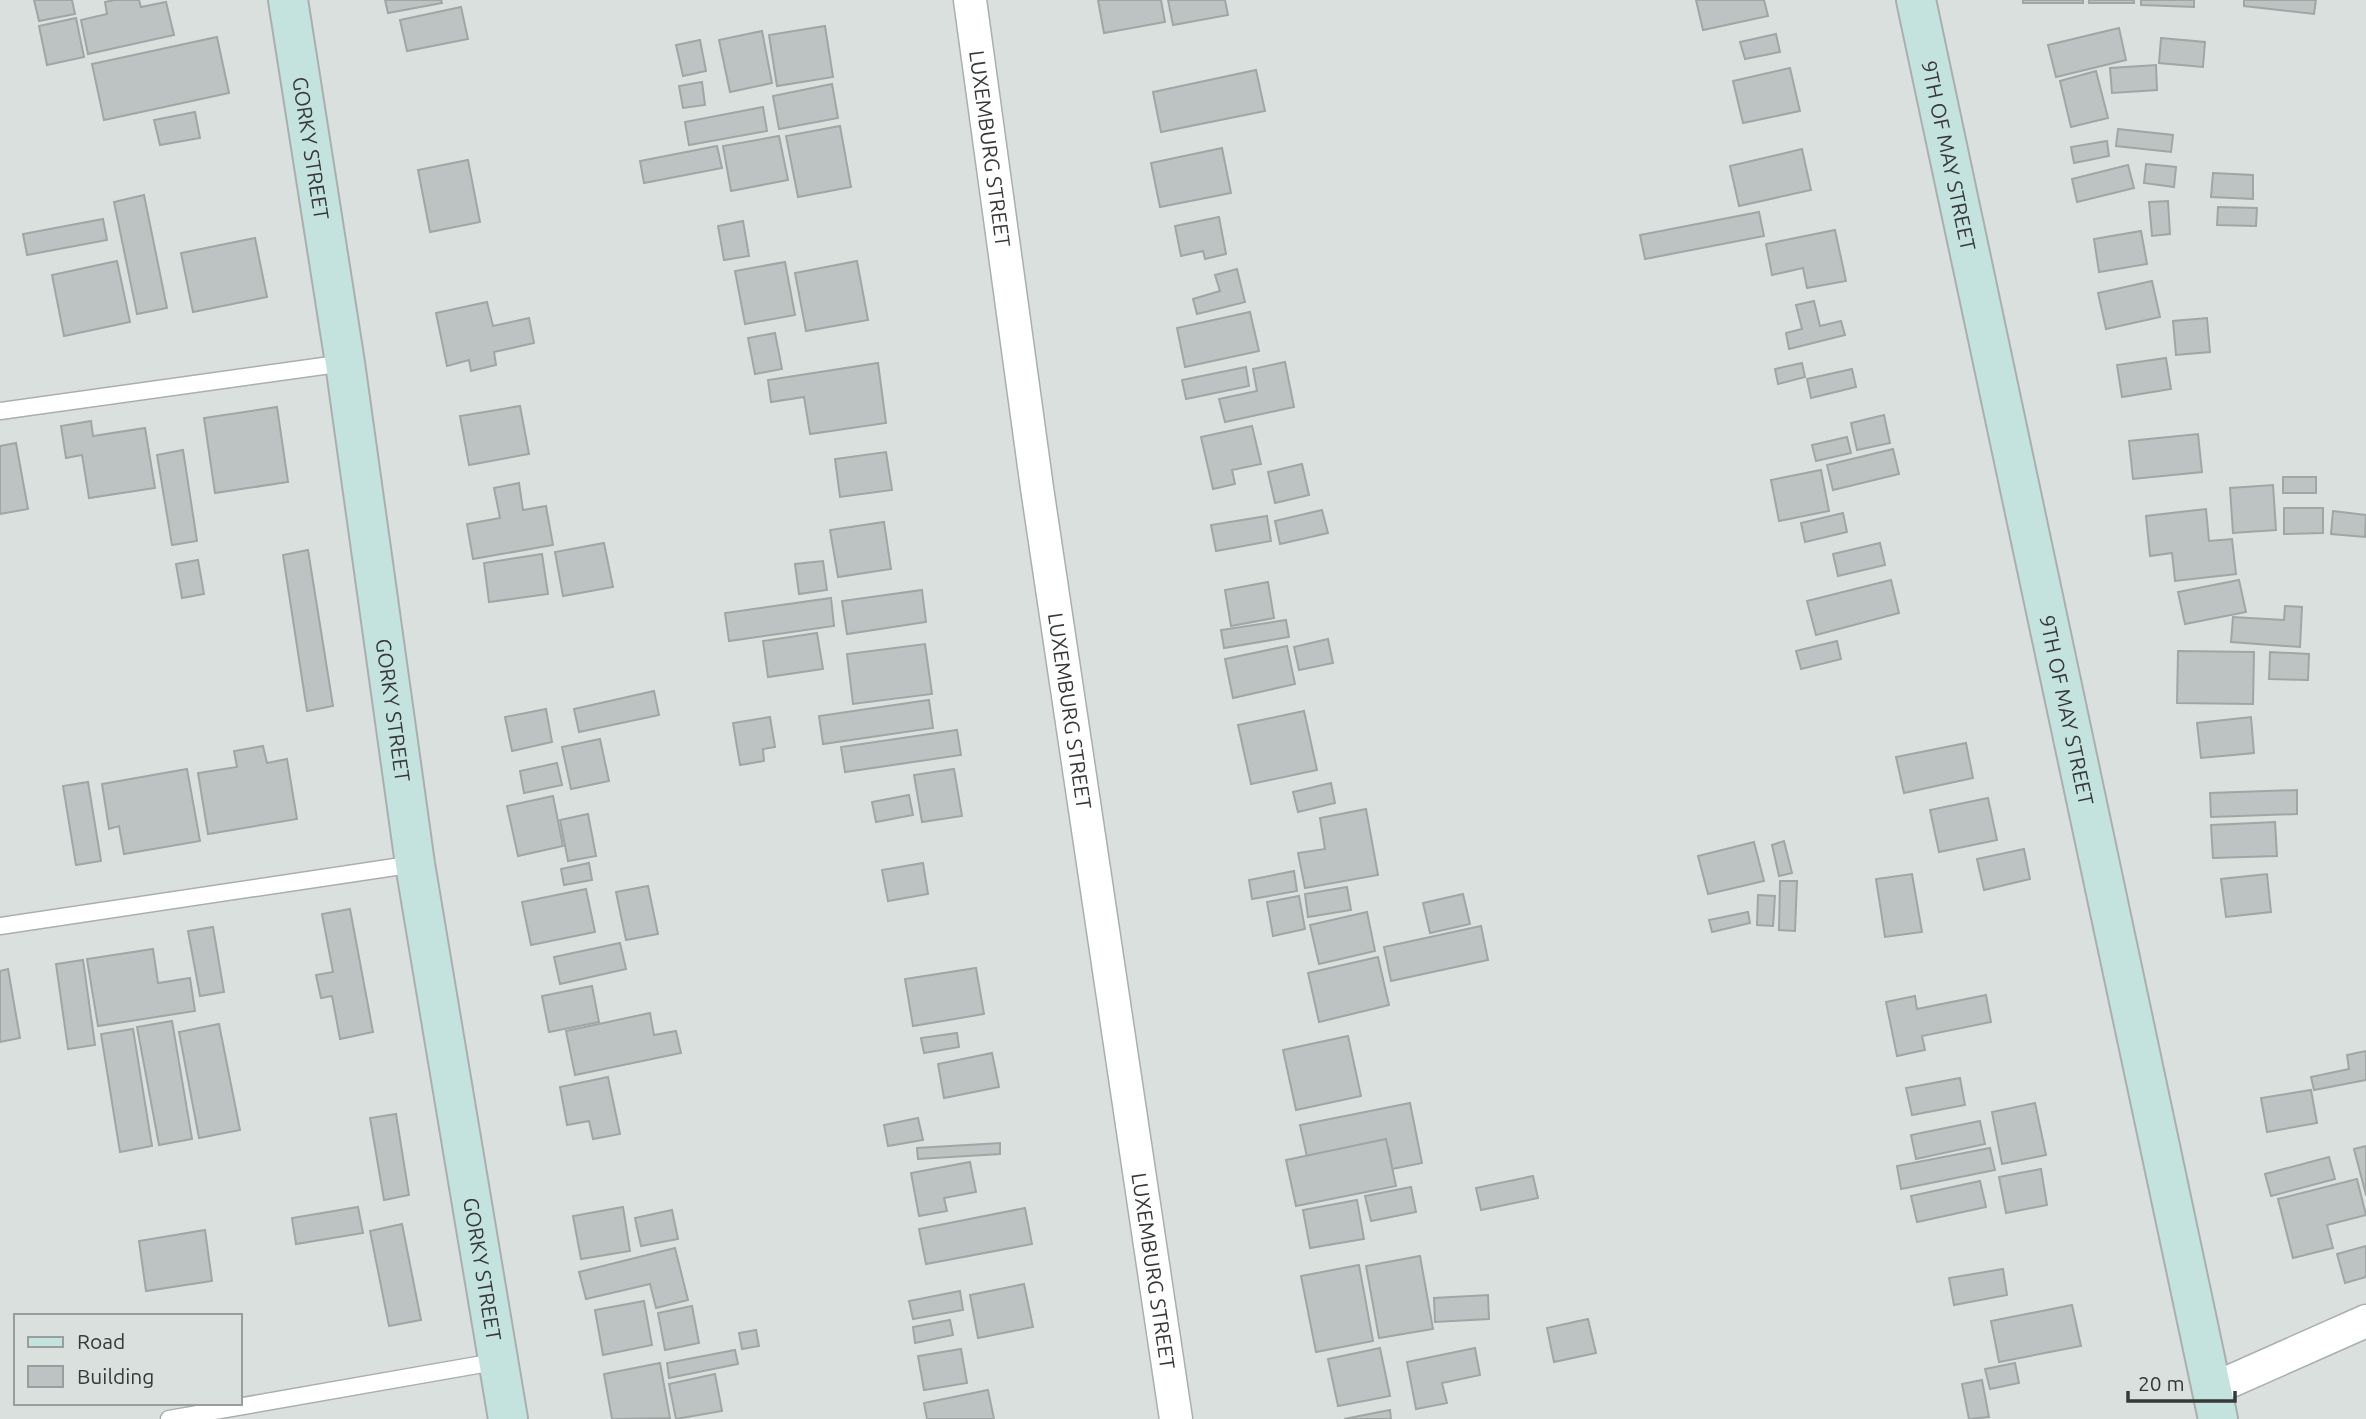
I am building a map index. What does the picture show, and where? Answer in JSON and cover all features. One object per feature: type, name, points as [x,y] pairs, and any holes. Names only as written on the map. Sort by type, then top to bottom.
[{"type":"street","name":"GORKY STREET","points":[[288,0],[345,363],[415,864],[508,1419]]},
{"type":"street","name":"LUXEMBURG STREET","points":[[970,0],[1037,488],[1176,1419]]},
{"type":"street","name":"9TH OF MAY STREET","points":[[1916,0],[2215,1404]]},
{"type":"street","points":[[2215,1404],[2366,1321]]},
{"type":"lane","points":[[0,411],[345,363]]},
{"type":"lane","points":[[0,926],[415,864]]},
{"type":"lane","points":[[169,1419],[500,1361]]},
{"type":"building","points":[[34,0],[72,0],[75,14],[39,21]]},
{"type":"building","points":[[139,0],[141,7],[166,2],[174,35],[88,54],[81,20],[107,14],[105,2]]},
{"type":"building","points":[[385,0],[441,0],[442,3],[388,13]]},
{"type":"building","points":[[1098,0],[1161,0],[1165,22],[1104,33]]},
{"type":"building","points":[[1168,0],[1225,0],[1228,15],[1173,25]]},
{"type":"building","points":[[1696,0],[1764,0],[1768,16],[1703,30]]},
{"type":"building","points":[[2023,0],[2083,0],[2083,3],[2023,3]]},
{"type":"building","points":[[2089,0],[2134,0],[2134,3],[2089,3]]},
{"type":"building","points":[[2141,0],[2194,0],[2194,7],[2141,5]]},
{"type":"building","points":[[2244,0],[2316,0],[2314,14],[2244,6]]},
{"type":"building","points":[[461,7],[468,39],[407,51],[400,20]]},
{"type":"building","points":[[76,18],[84,57],[47,65],[39,26]]},
{"type":"building","points":[[825,26],[833,77],[777,86],[769,35]]},
{"type":"building","points":[[2119,28],[2126,60],[2056,77],[2048,45]]},
{"type":"building","points":[[762,31],[772,83],[730,92],[719,40]]},
{"type":"building","points":[[1776,34],[1780,52],[1745,59],[1740,42]]},
{"type":"building","points":[[217,37],[229,93],[104,120],[92,64]]},
{"type":"building","points":[[2161,38],[2205,42],[2203,67],[2159,63]]},
{"type":"building","points":[[700,40],[706,71],[683,76],[676,45]]},
{"type":"building","points":[[2156,65],[2157,90],[2112,93],[2110,68]]},
{"type":"building","points":[[1790,68],[1800,111],[1743,123],[1733,81]]},
{"type":"building","points":[[1256,70],[1265,111],[1161,132],[1153,92]]},
{"type":"building","points":[[2096,71],[2108,118],[2071,127],[2060,81]]},
{"type":"building","points":[[702,82],[705,105],[683,108],[679,86]]},
{"type":"building","points":[[832,84],[838,118],[779,129],[773,96]]},
{"type":"building","points":[[763,107],[767,131],[689,145],[685,122]]},
{"type":"building","points":[[195,112],[200,138],[160,145],[154,120]]},
{"type":"building","points":[[840,126],[851,187],[798,197],[786,136]]},
{"type":"building","points":[[2118,129],[2173,135],[2171,152],[2116,146]]},
{"type":"building","points":[[779,136],[788,180],[731,191],[723,146]]},
{"type":"building","points":[[2107,141],[2109,156],[2074,163],[2071,147]]},
{"type":"building","points":[[717,146],[722,168],[644,183],[640,161]]},
{"type":"building","points":[[1222,148],[1231,193],[1160,207],[1151,163]]},
{"type":"building","points":[[1802,149],[1811,190],[1739,206],[1730,166]]},
{"type":"building","points":[[468,160],[480,222],[430,232],[418,170]]},
{"type":"building","points":[[2146,164],[2176,167],[2174,187],[2144,183]]},
{"type":"building","points":[[2128,165],[2134,188],[2077,202],[2072,179]]},
{"type":"building","points":[[2213,173],[2253,175],[2253,199],[2211,197]]},
{"type":"building","points":[[144,195],[167,308],[137,314],[114,202]]},
{"type":"building","points":[[2168,201],[2170,234],[2152,236],[2149,202]]},
{"type":"building","points":[[2218,207],[2257,208],[2256,226],[2217,225]]},
{"type":"building","points":[[1759,212],[1764,236],[1645,259],[1640,235]]},
{"type":"building","points":[[1219,217],[1226,254],[1205,259],[1203,251],[1181,256],[1175,226]]},
{"type":"building","points":[[103,219],[107,240],[27,255],[23,234]]},
{"type":"building","points":[[743,221],[749,256],[724,260],[718,226]]},
{"type":"building","points":[[1835,230],[1846,281],[1807,288],[1803,268],[1772,275],[1766,244]]},
{"type":"building","points":[[2141,231],[2147,264],[2099,272],[2094,239]]},
{"type":"building","points":[[255,238],[267,297],[193,312],[181,253]]},
{"type":"building","points":[[117,261],[130,322],[64,336],[52,275]]},
{"type":"building","points":[[857,261],[868,320],[806,331],[795,273]]},
{"type":"building","points":[[785,262],[795,315],[745,324],[735,271]]},
{"type":"building","points":[[1237,269],[1245,302],[1197,314],[1193,299],[1220,291],[1215,275]]},
{"type":"building","points":[[2152,281],[2160,317],[2106,329],[2098,293]]},
{"type":"building","points":[[1814,301],[1820,326],[1841,321],[1845,335],[1789,349],[1786,333],[1802,329],[1796,305]]},
{"type":"building","points":[[487,302],[493,326],[529,318],[534,343],[494,352],[496,365],[471,371],[469,360],[447,366],[436,313]]},
{"type":"building","points":[[1250,312],[1259,351],[1185,367],[1177,328]]},
{"type":"building","points":[[2207,318],[2210,352],[2176,355],[2173,321]]},
{"type":"building","points":[[775,333],[782,369],[755,374],[748,338]]},
{"type":"building","points":[[2166,358],[2171,389],[2122,397],[2117,365]]},
{"type":"building","points":[[1285,362],[1294,407],[1225,422],[1219,399],[1257,391],[1253,369]]},
{"type":"building","points":[[878,363],[886,423],[810,434],[804,397],[771,402],[768,380]]},
{"type":"building","points":[[1802,363],[1805,377],[1778,384],[1775,369]]},
{"type":"building","points":[[1246,367],[1249,386],[1186,399],[1182,380]]},
{"type":"building","points":[[1852,369],[1856,387],[1811,398],[1807,379]]},
{"type":"building","points":[[520,406],[529,454],[469,465],[460,416]]},
{"type":"building","points":[[277,407],[288,482],[215,493],[204,418]]},
{"type":"building","points":[[1884,415],[1890,443],[1857,450],[1851,423]]},
{"type":"building","points":[[91,421],[93,436],[145,428],[155,488],[89,498],[82,455],[66,458],[61,426]]},
{"type":"building","points":[[1252,426],[1261,464],[1232,470],[1235,484],[1213,489],[1201,437]]},
{"type":"building","points":[[2198,434],[2202,472],[2133,479],[2129,441]]},
{"type":"building","points":[[1847,437],[1851,453],[1816,461],[1812,445]]},
{"type":"building","points":[[16,443],[28,509],[0,514],[0,446]]},
{"type":"building","points":[[1893,449],[1899,474],[1833,490],[1827,465]]},
{"type":"building","points":[[183,450],[197,541],[172,545],[157,455]]},
{"type":"building","points":[[886,452],[892,490],[840,497],[835,459]]},
{"type":"building","points":[[1302,464],[1309,495],[1275,503],[1268,472]]},
{"type":"building","points":[[1821,470],[1829,511],[1779,521],[1771,480]]},
{"type":"building","points":[[2283,477],[2316,477],[2316,493],[2283,493]]},
{"type":"building","points":[[519,483],[523,510],[546,506],[553,545],[473,559],[467,524],[500,518],[494,488]]},
{"type":"building","points":[[2273,485],[2276,530],[2233,533],[2230,488]]},
{"type":"building","points":[[2284,508],[2323,508],[2323,533],[2284,534]]},
{"type":"building","points":[[2206,509],[2209,541],[2232,539],[2236,574],[2175,581],[2172,553],[2150,556],[2146,516]]},
{"type":"building","points":[[1322,510],[1328,533],[1280,544],[1275,521]]},
{"type":"building","points":[[2333,511],[2366,515],[2365,537],[2331,534]]},
{"type":"building","points":[[1843,513],[1847,532],[1805,542],[1801,523]]},
{"type":"building","points":[[1267,516],[1271,541],[1216,551],[1211,525]]},
{"type":"building","points":[[884,522],[891,569],[838,577],[830,530]]},
{"type":"building","points":[[604,543],[613,587],[563,596],[555,552]]},
{"type":"building","points":[[1880,543],[1885,565],[1838,576],[1833,554]]},
{"type":"building","points":[[308,550],[333,706],[307,711],[283,555]]},
{"type":"building","points":[[542,554],[548,594],[489,602],[484,563]]},
{"type":"building","points":[[198,560],[204,594],[182,598],[176,564]]},
{"type":"building","points":[[823,561],[827,590],[799,594],[795,564]]},
{"type":"building","points":[[1891,580],[1899,613],[1816,635],[1807,601]]},
{"type":"building","points":[[2239,580],[2246,612],[2185,624],[2178,592]]},
{"type":"building","points":[[1268,582],[1274,618],[1231,626],[1225,590]]},
{"type":"building","points":[[922,590],[926,622],[847,634],[842,601]]},
{"type":"building","points":[[831,598],[834,626],[729,641],[725,613]]},
{"type":"building","points":[[2285,606],[2302,607],[2300,647],[2231,642],[2233,617],[2284,620]]},
{"type":"building","points":[[1286,620],[1289,637],[1224,648],[1221,630]]},
{"type":"building","points":[[817,633],[823,669],[768,677],[763,641]]},
{"type":"building","points":[[1328,639],[1333,663],[1299,670],[1294,647]]},
{"type":"building","points":[[1837,641],[1841,659],[1801,669],[1796,651]]},
{"type":"building","points":[[925,644],[932,694],[853,704],[847,654]]},
{"type":"building","points":[[1287,646],[1295,684],[1233,698],[1225,659]]},
{"type":"building","points":[[2178,651],[2254,652],[2253,704],[2177,703]]},
{"type":"building","points":[[2270,652],[2309,654],[2308,680],[2269,679]]},
{"type":"building","points":[[654,691],[659,715],[579,732],[574,709]]},
{"type":"building","points":[[929,700],[933,728],[823,744],[819,716]]},
{"type":"building","points":[[546,709],[552,742],[512,751],[505,717]]},
{"type":"building","points":[[1304,711],[1317,770],[1251,784],[1238,725]]},
{"type":"building","points":[[770,717],[775,747],[763,749],[764,761],[740,765],[733,723]]},
{"type":"building","points":[[2251,717],[2254,753],[2201,758],[2197,723]]},
{"type":"building","points":[[957,730],[961,755],[845,772],[841,747]]},
{"type":"building","points":[[600,739],[609,781],[571,789],[562,747]]},
{"type":"building","points":[[1966,743],[1973,778],[1904,793],[1896,757]]},
{"type":"building","points":[[263,746],[267,763],[287,759],[297,819],[208,834],[198,773],[237,767],[234,751]]},
{"type":"building","points":[[557,763],[562,785],[524,793],[520,771]]},
{"type":"building","points":[[187,769],[200,841],[124,854],[119,826],[109,829],[102,784]]},
{"type":"building","points":[[954,769],[962,816],[922,822],[914,775]]},
{"type":"building","points":[[88,782],[101,861],[76,865],[63,786]]},
{"type":"building","points":[[1331,783],[1335,803],[1298,812],[1293,792]]},
{"type":"building","points":[[2297,790],[2297,814],[2211,817],[2210,793]]},
{"type":"building","points":[[909,795],[913,815],[876,822],[872,802]]},
{"type":"building","points":[[553,796],[563,846],[518,856],[507,806]]},
{"type":"building","points":[[1988,798],[1997,840],[1939,852],[1930,810]]},
{"type":"building","points":[[1366,809],[1378,875],[1305,888],[1298,853],[1325,849],[1320,818]]},
{"type":"building","points":[[588,814],[596,856],[568,861],[560,820]]},
{"type":"building","points":[[2275,822],[2277,856],[2213,858],[2211,825]]},
{"type":"building","points":[[1784,841],[1792,873],[1779,876],[1772,845]]},
{"type":"building","points":[[1754,842],[1764,881],[1708,894],[1698,856]]},
{"type":"building","points":[[2024,849],[2030,879],[1984,890],[1977,859]]},
{"type":"building","points":[[589,863],[592,880],[564,885],[561,869]]},
{"type":"building","points":[[923,863],[928,894],[888,901],[882,870]]},
{"type":"building","points":[[1294,871],[1297,891],[1252,899],[1249,880]]},
{"type":"building","points":[[1912,874],[1922,932],[1885,937],[1876,879]]},
{"type":"building","points":[[2267,874],[2271,912],[2226,917],[2221,879]]},
{"type":"building","points":[[1780,881],[1797,881],[1795,931],[1779,930]]},
{"type":"building","points":[[648,886],[658,934],[626,940],[616,892]]},
{"type":"building","points":[[1347,887],[1351,910],[1308,917],[1305,894]]},
{"type":"building","points":[[586,889],[595,932],[531,945],[522,902]]},
{"type":"building","points":[[1463,894],[1470,924],[1430,933],[1423,903]]},
{"type":"building","points":[[1758,895],[1775,896],[1773,926],[1757,925]]},
{"type":"building","points":[[1299,896],[1305,929],[1273,936],[1267,902]]},
{"type":"building","points":[[350,909],[373,1032],[340,1039],[332,996],[321,998],[316,975],[333,972],[322,914]]},
{"type":"building","points":[[1367,912],[1375,951],[1319,964],[1310,925]]},
{"type":"building","points":[[1748,912],[1750,923],[1712,932],[1709,920]]},
{"type":"building","points":[[1481,926],[1488,960],[1391,981],[1384,947]]},
{"type":"building","points":[[213,927],[224,992],[200,996],[188,931]]},
{"type":"building","points":[[620,943],[626,969],[560,984],[554,957]]},
{"type":"building","points":[[153,949],[158,983],[190,978],[195,1011],[98,1026],[87,959]]},
{"type":"building","points":[[1378,957],[1389,1005],[1319,1022],[1308,973]]},
{"type":"building","points":[[83,960],[95,1045],[68,1049],[56,964]]},
{"type":"building","points":[[976,968],[984,1014],[913,1026],[905,979]]},
{"type":"building","points":[[8,969],[20,1038],[0,1042],[0,971]]},
{"type":"building","points":[[592,986],[599,1022],[549,1032],[542,996]]},
{"type":"building","points":[[1986,995],[1991,1022],[1922,1036],[1925,1050],[1897,1056],[1886,1002],[1915,996],[1917,1009]]},
{"type":"building","points":[[650,1013],[654,1035],[676,1031],[681,1053],[575,1075],[566,1031]]},
{"type":"building","points":[[172,1021],[192,1139],[159,1145],[137,1027]]},
{"type":"building","points":[[219,1024],[240,1130],[199,1138],[179,1032]]},
{"type":"building","points":[[133,1029],[152,1146],[120,1152],[101,1034]]},
{"type":"building","points":[[957,1033],[959,1047],[924,1053],[921,1038]]},
{"type":"building","points":[[1348,1036],[1361,1096],[1296,1110],[1283,1050]]},
{"type":"building","points":[[2366,1051],[2366,1080],[2314,1090],[2311,1077],[2349,1069],[2347,1055]]},
{"type":"building","points":[[992,1053],[999,1087],[944,1098],[938,1064]]},
{"type":"building","points":[[608,1077],[620,1134],[593,1139],[589,1121],[567,1125],[560,1087]]},
{"type":"building","points":[[1960,1078],[1965,1105],[1912,1115],[1906,1088]]},
{"type":"building","points":[[2311,1090],[2317,1123],[2267,1132],[2261,1098]]},
{"type":"building","points":[[1410,1103],[1422,1163],[1392,1169],[1389,1150],[1309,1166],[1300,1125]]},
{"type":"building","points":[[2035,1103],[2046,1155],[2002,1164],[1992,1112]]},
{"type":"building","points":[[396,1114],[409,1195],[384,1200],[370,1118]]},
{"type":"building","points":[[918,1118],[923,1140],[888,1146],[884,1125]]},
{"type":"building","points":[[1980,1121],[1985,1144],[1916,1159],[1911,1135]]},
{"type":"building","points":[[1386,1139],[1396,1186],[1296,1206],[1286,1160]]},
{"type":"building","points":[[1000,1143],[1000,1154],[918,1159],[917,1148]]},
{"type":"building","points":[[2366,1146],[2366,1195],[2354,1149]]},
{"type":"building","points":[[1990,1148],[1995,1170],[1901,1189],[1897,1166]]},
{"type":"building","points":[[2329,1157],[2335,1179],[2271,1196],[2265,1174]]},
{"type":"building","points":[[970,1162],[976,1192],[944,1198],[947,1211],[919,1216],[911,1173]]},
{"type":"building","points":[[2041,1169],[2047,1205],[2006,1213],[1999,1177]]},
{"type":"building","points":[[1533,1176],[1538,1198],[1481,1210],[1476,1188]]},
{"type":"building","points":[[2357,1179],[2366,1215],[2327,1225],[2333,1248],[2293,1258],[2278,1199]]},
{"type":"building","points":[[1980,1181],[1986,1207],[1917,1222],[1911,1196]]},
{"type":"building","points":[[1411,1187],[1416,1212],[1371,1221],[1365,1196]]},
{"type":"building","points":[[1357,1200],[1364,1239],[1310,1248],[1303,1210]]},
{"type":"building","points":[[358,1207],[363,1233],[296,1244],[292,1218]]},
{"type":"building","points":[[623,1207],[630,1251],[581,1259],[573,1216]]},
{"type":"building","points":[[1025,1208],[1032,1244],[926,1264],[919,1229]]},
{"type":"building","points":[[672,1210],[678,1239],[641,1246],[635,1218]]},
{"type":"building","points":[[402,1224],[421,1320],[389,1326],[370,1231]]},
{"type":"building","points":[[205,1230],[212,1281],[146,1291],[139,1241]]},
{"type":"building","points":[[2366,1246],[2366,1277],[2345,1283],[2337,1254]]},
{"type":"building","points":[[675,1248],[688,1300],[656,1308],[650,1284],[586,1299],[579,1272]]},
{"type":"building","points":[[1420,1256],[1433,1329],[1379,1338],[1366,1266]]},
{"type":"building","points":[[1359,1265],[1373,1341],[1316,1352],[1301,1276]]},
{"type":"building","points":[[2003,1269],[2007,1295],[1954,1305],[1949,1278]]},
{"type":"building","points":[[1024,1284],[1033,1327],[978,1338],[970,1295]]},
{"type":"building","points":[[960,1291],[963,1310],[913,1319],[909,1301]]},
{"type":"building","points":[[1488,1295],[1489,1319],[1435,1322],[1434,1298]]},
{"type":"building","points":[[644,1301],[652,1345],[603,1355],[595,1310]]},
{"type":"building","points":[[2072,1305],[2081,1346],[1999,1362],[1991,1321]]},
{"type":"building","points":[[692,1306],[699,1343],[665,1350],[658,1313]]},
{"type":"building","points":[[1588,1319],[1596,1353],[1554,1362],[1547,1328]]},
{"type":"building","points":[[950,1320],[953,1335],[915,1343],[913,1327]]},
{"type":"building","points":[[756,1330],[759,1346],[742,1349],[739,1333]]},
{"type":"building","points":[[1380,1348],[1390,1396],[1338,1406],[1328,1359]]},
{"type":"building","points":[[1475,1348],[1480,1375],[1442,1383],[1447,1403],[1416,1409],[1407,1362]]},
{"type":"building","points":[[961,1349],[967,1383],[924,1390],[918,1356]]},
{"type":"building","points":[[735,1350],[738,1364],[669,1378],[667,1363]]},
{"type":"building","points":[[660,1363],[670,1418],[612,1419],[604,1374]]},
{"type":"building","points":[[2015,1363],[2019,1383],[1990,1389],[1985,1369]]},
{"type":"building","points":[[715,1374],[722,1411],[676,1419],[669,1384]]},
{"type":"building","points":[[1982,1380],[1989,1417],[1969,1419],[1962,1384]]},
{"type":"building","points":[[988,1390],[994,1419],[927,1419],[924,1403]]},
{"type":"building","points":[[1390,1410],[1391,1419],[1344,1419]]}]
